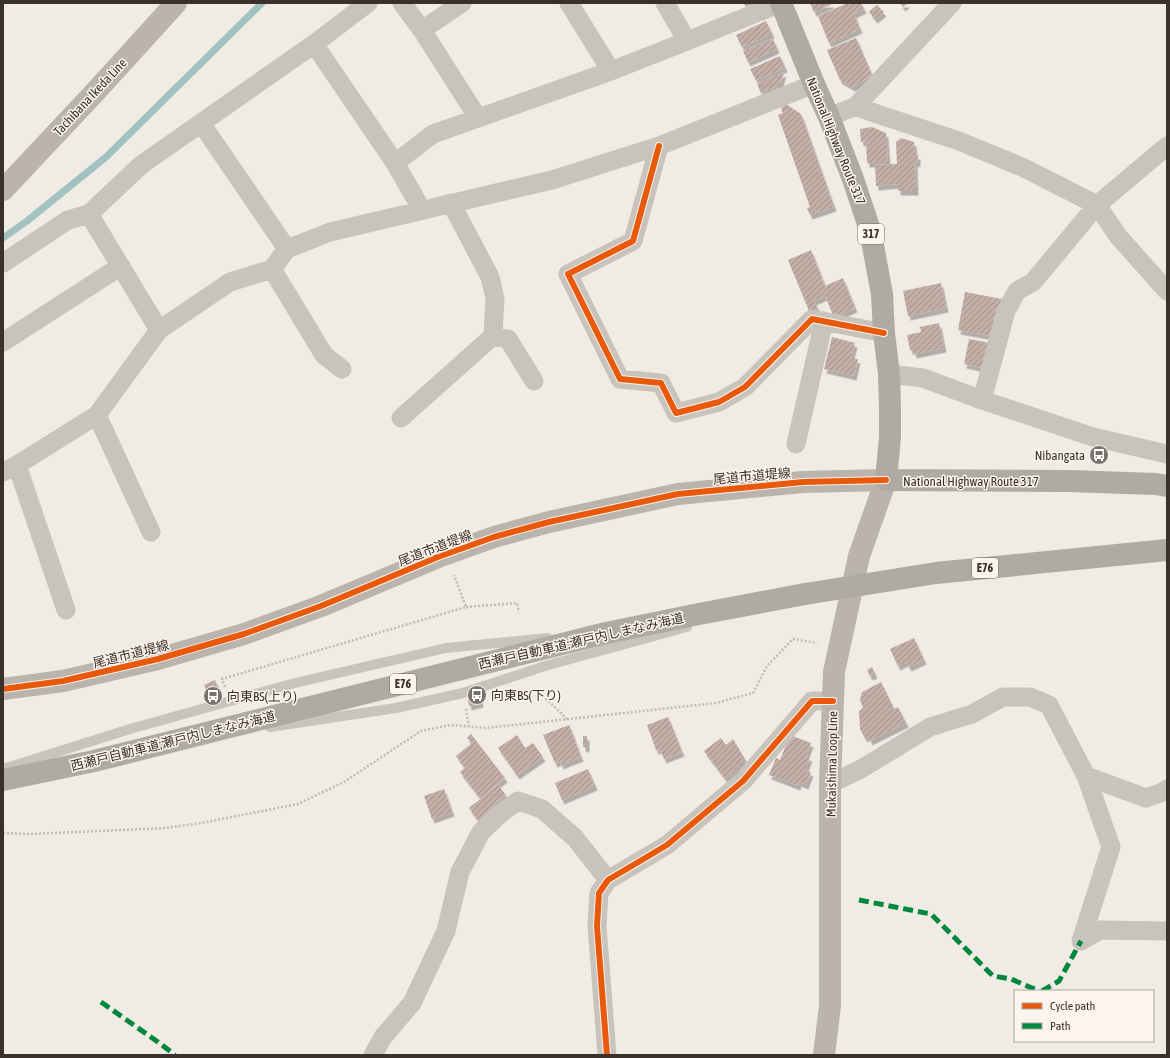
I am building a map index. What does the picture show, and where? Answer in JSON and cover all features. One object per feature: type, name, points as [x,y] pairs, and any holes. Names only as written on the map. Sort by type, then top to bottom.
[{"type":"highway","name":"National Highway Route 317","points":[[781,3],[829,117],[853,179],[870,230],[882,294],[884,333],[889,374],[890,437],[886,480],[1069,481],[1156,484],[1167,486]]},
{"type":"highway","name":"西瀬戸自動車道;瀬戸内しまなみ海道","points":[[3,780],[94,761],[606,633],[699,614],[804,594],[936,573],[1167,550]]},
{"type":"street","name":"Tachibana Ikeda Line","points":[[3,190],[98,90],[176,3]]},
{"type":"street","points":[[3,263],[68,220],[89,214],[141,165],[314,44],[368,3]]},
{"type":"street","points":[[402,3],[422,30],[478,118]]},
{"type":"street","points":[[422,30],[462,3]]},
{"type":"street","points":[[569,3],[611,71]]},
{"type":"street","points":[[665,3],[688,41]]},
{"type":"street","points":[[395,163],[433,134],[611,71],[781,3]]},
{"type":"street","points":[[829,117],[856,106],[952,3]]},
{"type":"street","points":[[314,44],[395,163],[422,210]]},
{"type":"street","points":[[66,610],[10,468],[97,415],[159,330],[230,282],[272,269],[287,248],[330,232],[552,180],[659,146],[814,84]]},
{"type":"street","points":[[856,106],[959,141],[1022,167],[1097,205],[1118,236],[1167,291]]},
{"type":"street","points":[[201,123],[287,248]]},
{"type":"street","points":[[659,146],[633,241],[568,274],[620,379],[661,383],[676,413],[719,402],[745,387],[812,319],[884,333]]},
{"type":"street","points":[[982,400],[1006,311],[1017,291],[1033,282],[1097,205],[1167,146]]},
{"type":"street","points":[[402,418],[493,336],[495,299],[490,277],[451,203]]},
{"type":"street","points":[[89,214],[159,330]]},
{"type":"street","points":[[3,342],[121,266]]},
{"type":"street","points":[[272,269],[324,355],[342,369]]},
{"type":"street","points":[[796,444],[824,322]]},
{"type":"street","points":[[493,336],[508,339],[534,381]]},
{"type":"street","points":[[889,374],[923,378],[1093,438],[1167,454]]},
{"type":"street","points":[[97,415],[151,532]]},
{"type":"street","name":"Mukaishima Loop Line","points":[[824,1055],[830,1006],[830,784],[834,672],[859,556],[886,480]]},
{"type":"street","name":"尾道市道堤線","points":[[3,689],[63,681],[151,661],[244,634],[321,606],[438,557],[494,537],[549,522],[678,494],[803,482],[886,480]]},
{"type":"street","points":[[830,784],[861,769],[930,727],[972,714],[1003,697],[1030,697],[1049,705],[1086,776],[1111,847],[1081,941],[1100,930],[1167,931]]},
{"type":"street","points":[[607,1055],[597,926],[599,893],[608,880],[667,845],[742,782],[812,701],[833,701]]},
{"type":"street","points":[[1086,776],[1146,798],[1167,789]]},
{"type":"street","points":[[373,1055],[383,1037],[412,1002],[446,931],[460,872],[481,832],[501,813],[518,801],[542,809],[575,838],[608,880]]},
{"type":"lane","points":[[162,744],[396,708],[463,693],[545,666],[804,594]]},
{"type":"lane","points":[[3,769],[130,729],[295,683],[446,648],[606,633]]},
{"type":"path","points":[[461,572],[454,575],[466,607]]},
{"type":"path","points":[[229,702],[222,679],[466,607],[517,603],[519,612]]},
{"type":"path","points":[[3,833],[31,834],[166,828],[298,804],[344,782],[421,731],[451,725],[486,728],[708,704],[753,694],[767,666],[793,639],[840,648]]},
{"type":"path","points":[[537,690],[567,719]]},
{"type":"building","points":[[744,3],[755,3],[746,7]]},
{"type":"building","points":[[810,3],[832,3],[832,4],[814,12]]},
{"type":"building","points":[[848,3],[861,3],[864,9],[854,14],[860,29],[829,43],[818,16]]},
{"type":"building","points":[[900,3],[908,3],[903,7]]},
{"type":"building","points":[[877,5],[884,12],[875,19],[869,12]]},
{"type":"building","points":[[766,21],[772,34],[742,47],[736,35]]},
{"type":"building","points":[[856,38],[872,75],[853,87],[840,80],[827,50]]},
{"type":"building","points":[[773,39],[777,49],[748,62],[743,51]]},
{"type":"building","points":[[780,56],[785,68],[756,80],[750,69]]},
{"type":"building","points":[[784,72],[780,85],[761,93],[757,84]]},
{"type":"building","points":[[786,104],[801,114],[834,207],[810,215],[807,208],[810,207],[778,115],[783,113],[781,108]]},
{"type":"building","points":[[872,127],[886,133],[888,163],[867,163],[866,141],[861,142],[860,129]]},
{"type":"building","points":[[901,138],[914,142],[915,155],[918,155],[918,162],[915,163],[916,191],[898,191],[898,184],[876,186],[875,165],[897,164],[896,142]]},
{"type":"building","points":[[811,250],[825,286],[843,278],[855,308],[834,317],[825,296],[814,301],[818,309],[810,313],[788,260]]},
{"type":"building","points":[[941,283],[946,308],[908,316],[903,291]]},
{"type":"building","points":[[965,292],[1002,299],[996,337],[958,330]]},
{"type":"building","points":[[939,323],[944,348],[914,354],[913,350],[910,350],[907,335],[921,332],[920,327]]},
{"type":"building","points":[[832,337],[855,343],[851,358],[858,359],[854,376],[824,369]]},
{"type":"building","points":[[969,339],[996,344],[991,370],[964,364]]},
{"type":"building","points":[[914,638],[924,660],[909,667],[906,662],[898,666],[890,649]]},
{"type":"building","points":[[872,667],[875,674],[870,676],[867,670]]},
{"type":"building","points":[[215,680],[218,687],[207,692],[204,685]]},
{"type":"building","points":[[881,682],[894,709],[898,707],[906,723],[870,741],[868,736],[865,738],[860,729],[859,711],[863,708],[860,700],[862,692]]},
{"type":"building","points":[[480,698],[481,703],[469,706],[468,700]]},
{"type":"building","points":[[668,717],[682,752],[664,759],[660,749],[656,750],[647,725]]},
{"type":"building","points":[[569,725],[581,757],[561,765],[560,761],[555,763],[543,735]]},
{"type":"building","points":[[471,734],[505,778],[480,798],[460,772],[465,768],[456,756],[472,743],[467,738]]},
{"type":"building","points":[[517,735],[525,748],[533,743],[543,757],[517,775],[498,748]]},
{"type":"building","points":[[790,735],[811,743],[806,756],[810,757],[805,770],[811,772],[806,785],[799,782],[798,786],[769,775],[776,758],[780,760]]},
{"type":"building","points":[[583,736],[587,736],[587,748],[583,747]]},
{"type":"building","points":[[721,738],[726,745],[733,739],[746,761],[726,780],[704,751]]},
{"type":"building","points":[[588,769],[595,786],[562,800],[555,783]]},
{"type":"building","points":[[498,785],[506,795],[493,805],[494,806],[479,822],[469,808]]},
{"type":"building","points":[[444,789],[452,812],[432,819],[424,796]]},
{"type":"waterway","points":[[3,238],[27,221],[106,157],[262,3]]},
{"type":"marked path","points":[[859,900],[931,914],[993,976],[1011,979],[1037,990]]},
{"type":"marked path","points":[[1044,990],[1059,981],[1081,941]]},
{"type":"marked path","points":[[101,1002],[175,1055]]},
{"type":"cycle path","points":[[659,146],[633,241],[568,274],[620,379],[661,383],[676,413],[719,402],[745,387],[812,319],[884,333]]},
{"type":"cycle path","points":[[3,689],[63,681],[158,659],[244,634],[321,606],[438,557],[494,537],[549,522],[678,494],[803,482],[886,480]]},
{"type":"cycle path","points":[[607,1055],[597,926],[599,893],[608,880],[667,845],[743,781],[812,701],[833,701]]},
{"type":"place","name":"Nibangata","points":[[1099,455]]},
{"type":"place","name":"向東BS(下り)","points":[[477,695]]},
{"type":"place","name":"向東BS(上り)","points":[[213,696]]}]
